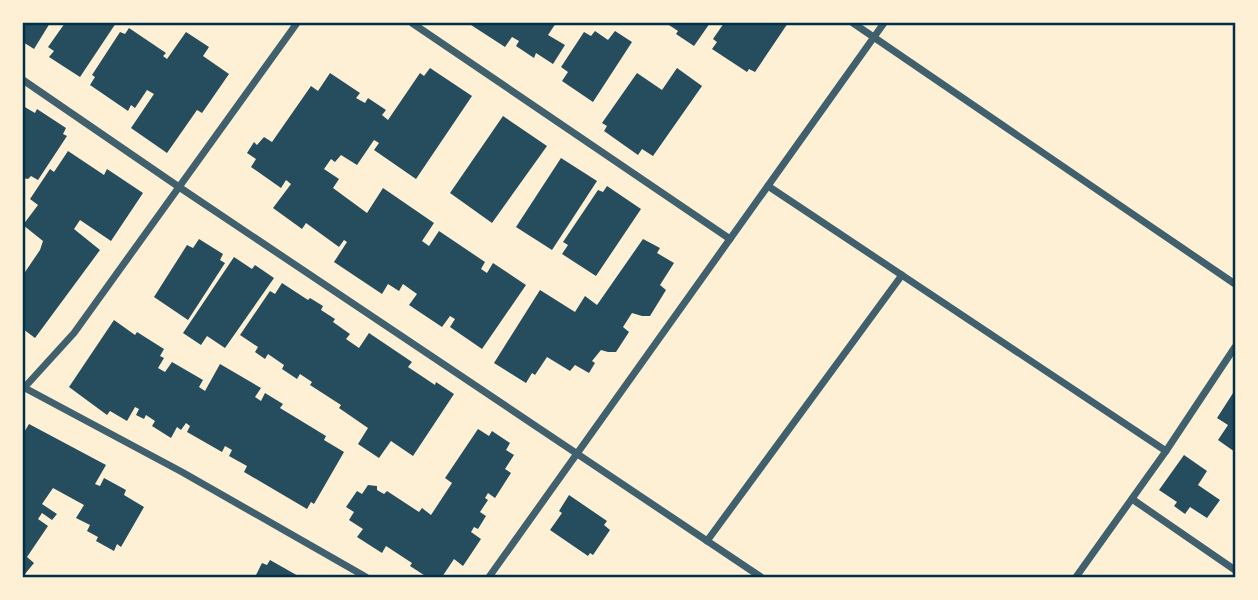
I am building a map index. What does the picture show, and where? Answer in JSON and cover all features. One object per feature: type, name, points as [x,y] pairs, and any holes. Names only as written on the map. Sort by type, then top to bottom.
[{"type":"street","points":[[297,23],[74,333],[23,388],[182,472],[366,577]]},
{"type":"street","points":[[412,23],[730,239]]},
{"type":"street","points":[[853,23],[1235,284]]},
{"type":"street","points":[[489,577],[884,23]]},
{"type":"street","points":[[23,80],[178,187],[761,577]]},
{"type":"street","points":[[768,186],[1166,451]]},
{"type":"street","points":[[707,541],[902,275]]},
{"type":"street","points":[[1076,577],[1166,451],[1235,347]]},
{"type":"street","points":[[1132,499],[1235,570]]},
{"type":"building","points":[[23,23],[50,23],[34,49],[23,42]]},
{"type":"building","points":[[65,23],[116,23],[80,77],[49,57],[54,51],[48,47]]},
{"type":"building","points":[[556,23],[548,35],[565,45],[553,64],[536,53],[534,58],[516,46],[519,41],[512,37],[505,47],[471,25]]},
{"type":"building","points":[[666,23],[710,23],[694,46],[676,34],[678,31]]},
{"type":"building","points":[[724,23],[788,23],[755,72],[749,69],[747,72],[712,49],[717,42],[713,39]]},
{"type":"building","points":[[129,28],[166,53],[163,56],[167,59],[186,32],[209,47],[203,56],[229,74],[202,113],[197,110],[167,153],[131,128],[154,94],[147,90],[135,108],[131,105],[128,111],[90,85],[95,77],[92,75],[120,32],[125,34]]},
{"type":"building","points":[[595,31],[608,40],[615,31],[632,42],[593,102],[562,81],[568,72],[561,67],[584,32],[591,36]]},
{"type":"building","points":[[430,68],[472,96],[416,179],[374,150],[379,143],[374,140],[357,165],[341,155],[335,162],[331,159],[324,169],[339,179],[333,188],[367,213],[383,188],[434,223],[422,241],[429,246],[439,231],[485,262],[481,269],[487,273],[493,263],[526,285],[482,349],[450,327],[455,319],[450,316],[442,327],[409,305],[417,294],[403,284],[399,291],[388,284],[382,294],[334,262],[347,242],[344,240],[339,247],[306,223],[302,229],[273,208],[291,184],[286,180],[281,188],[251,167],[256,159],[247,153],[254,142],[257,145],[264,137],[272,142],[311,86],[318,91],[330,73],[360,93],[356,98],[365,103],[368,98],[386,110],[382,115],[388,120],[420,73],[424,76]]},
{"type":"building","points":[[677,68],[702,86],[653,156],[642,149],[638,155],[604,131],[607,126],[602,123],[637,73],[662,90]]},
{"type":"building","points":[[23,106],[35,113],[37,109],[66,128],[63,134],[67,136],[38,180],[31,176],[28,179],[23,178]]},
{"type":"building","points":[[503,116],[547,146],[492,223],[450,193]]},
{"type":"building","points":[[68,151],[104,175],[107,169],[143,193],[111,241],[80,220],[74,229],[100,250],[35,338],[23,329],[23,275],[43,241],[23,225],[38,205],[30,199],[50,169],[54,172]]},
{"type":"building","points":[[561,158],[597,181],[552,250],[516,227]]},
{"type":"building","points":[[607,186],[641,209],[596,276],[562,254],[568,245],[563,242],[598,190],[603,192]]},
{"type":"building","points":[[199,239],[223,254],[220,260],[225,263],[188,320],[154,297],[187,245],[193,248]]},
{"type":"building","points":[[643,239],[660,248],[657,253],[674,263],[660,285],[666,290],[650,316],[632,313],[623,327],[629,332],[616,352],[601,350],[592,361],[595,363],[589,373],[575,365],[570,371],[547,357],[526,383],[494,363],[540,290],[575,312],[585,296],[597,305]]},
{"type":"building","points":[[234,257],[252,269],[255,265],[274,278],[225,348],[207,336],[201,345],[183,333]]},
{"type":"building","points":[[282,283],[308,300],[310,298],[323,306],[321,310],[350,334],[346,339],[359,348],[369,333],[412,362],[408,367],[454,394],[413,456],[391,441],[379,458],[358,444],[368,428],[339,408],[341,405],[310,385],[312,382],[300,374],[297,379],[282,369],[284,365],[268,354],[265,359],[255,352],[258,347],[240,335],[270,291],[275,294]]},
{"type":"building","points":[[114,320],[135,335],[137,332],[164,349],[160,356],[164,358],[158,368],[165,372],[172,362],[203,380],[199,387],[205,391],[220,364],[261,388],[255,397],[261,401],[265,393],[283,404],[280,408],[326,436],[324,440],[344,452],[314,504],[311,502],[307,509],[244,472],[247,466],[229,456],[232,450],[225,446],[222,452],[187,432],[190,426],[186,423],[181,430],[177,427],[171,438],[152,426],[155,421],[146,415],[144,419],[136,415],[139,409],[135,407],[127,421],[110,411],[107,415],[69,387]]},
{"type":"building","points":[[1235,390],[1235,452],[1218,440],[1228,425],[1217,418]]},
{"type":"building","points":[[29,424],[106,465],[95,484],[100,486],[104,478],[126,490],[124,495],[144,507],[121,547],[117,544],[114,551],[96,541],[98,537],[87,531],[90,525],[76,518],[84,505],[53,488],[42,504],[57,514],[52,520],[42,513],[38,519],[48,526],[27,557],[34,563],[25,574],[23,572],[23,434]]},
{"type":"building","points":[[478,429],[489,436],[492,431],[510,443],[506,450],[514,455],[505,469],[511,473],[495,498],[488,493],[485,498],[488,500],[480,512],[486,516],[478,529],[474,527],[471,532],[481,539],[463,566],[454,559],[442,577],[427,577],[410,566],[412,563],[386,546],[382,553],[357,537],[363,529],[349,520],[354,512],[346,507],[357,491],[362,494],[368,485],[377,486],[377,490],[384,494],[387,491],[419,512],[422,508],[431,515],[452,483],[445,478]]},
{"type":"building","points":[[1184,455],[1207,471],[1198,485],[1220,500],[1207,518],[1190,507],[1185,514],[1174,506],[1177,502],[1159,490]]},
{"type":"building","points":[[569,495],[607,521],[604,525],[610,530],[593,555],[590,553],[588,556],[550,530],[562,513],[559,511]]},
{"type":"building","points":[[270,560],[300,577],[255,577],[262,563],[267,565]]}]
